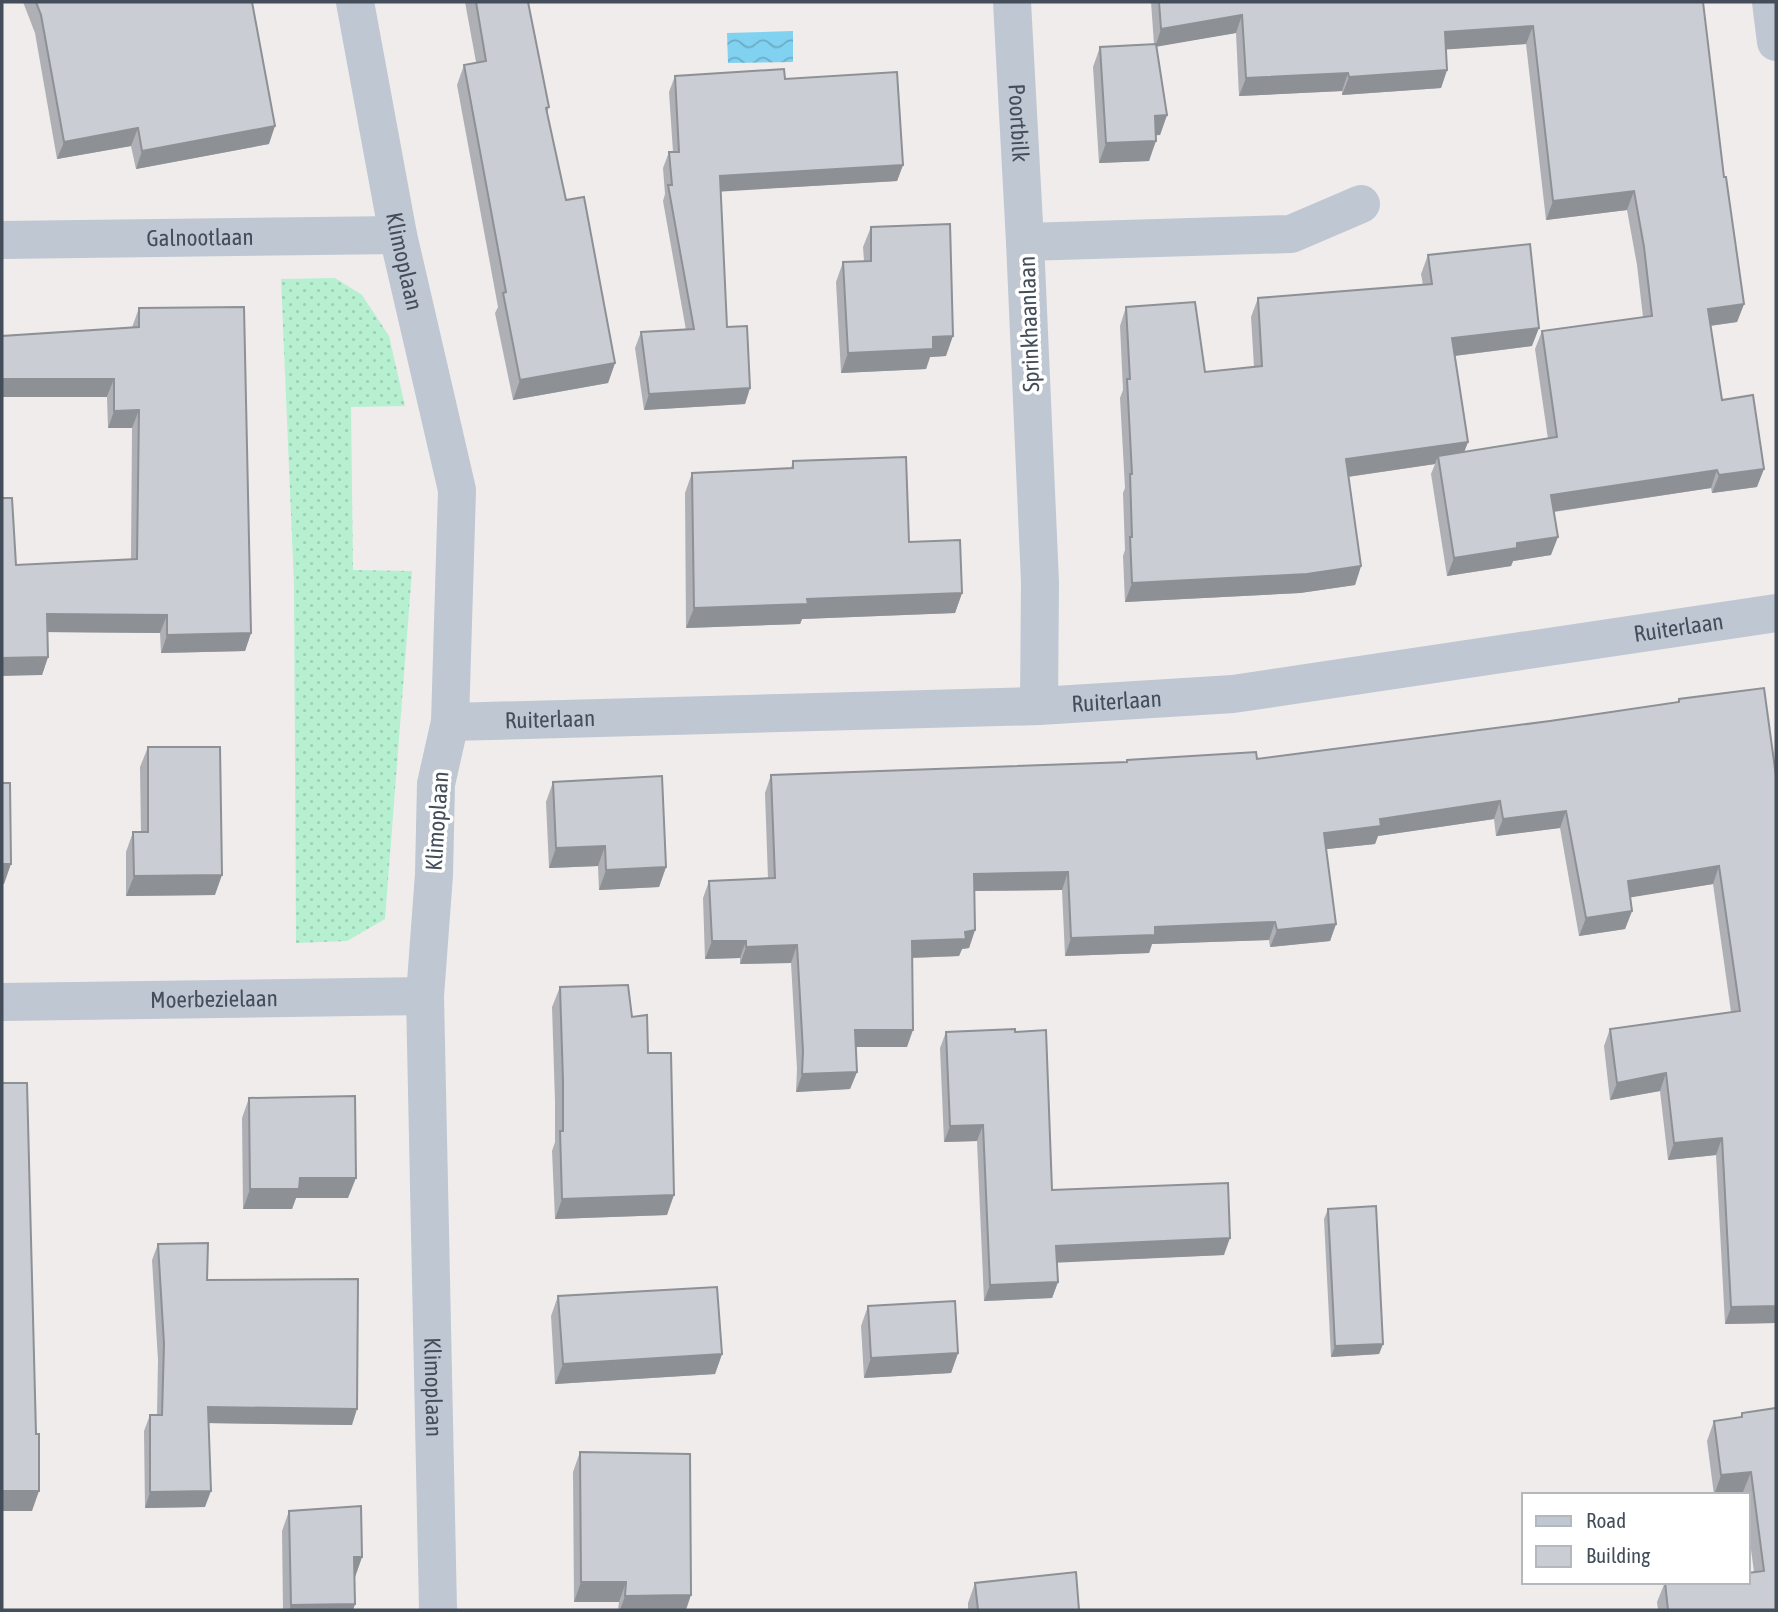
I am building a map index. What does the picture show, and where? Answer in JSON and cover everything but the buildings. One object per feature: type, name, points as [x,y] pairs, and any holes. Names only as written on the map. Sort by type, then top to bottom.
[{"type":"street","name":"Klimoplaan","points":[[355,2],[398,235],[457,490],[450,722],[436,784],[434,874],[425,996],[438,1610]]},
{"type":"street","name":"Poortbilk","points":[[1012,2],[1025,242]]},
{"type":"street","points":[[1771,2],[1776,42]]},
{"type":"street","name":"Sprinkhaanlaan","points":[[1039,706],[1040,582],[1025,242],[1291,234],[1361,204]]},
{"type":"street","name":"Galnootlaan","points":[[2,240],[398,235]]},
{"type":"street","name":"Ruiterlaan","points":[[450,722],[1039,706],[1233,694],[1776,613]]},
{"type":"street","name":"Moerbezielaan","points":[[2,1002],[425,996]]},
{"type":"green space","points":[[335,278],[362,295],[389,336],[405,406],[351,407],[353,570],[412,571],[385,919],[347,941],[296,943],[294,585],[281,279]]},
{"type":"water","points":[[793,31],[793,62],[728,63],[727,33]]}]
